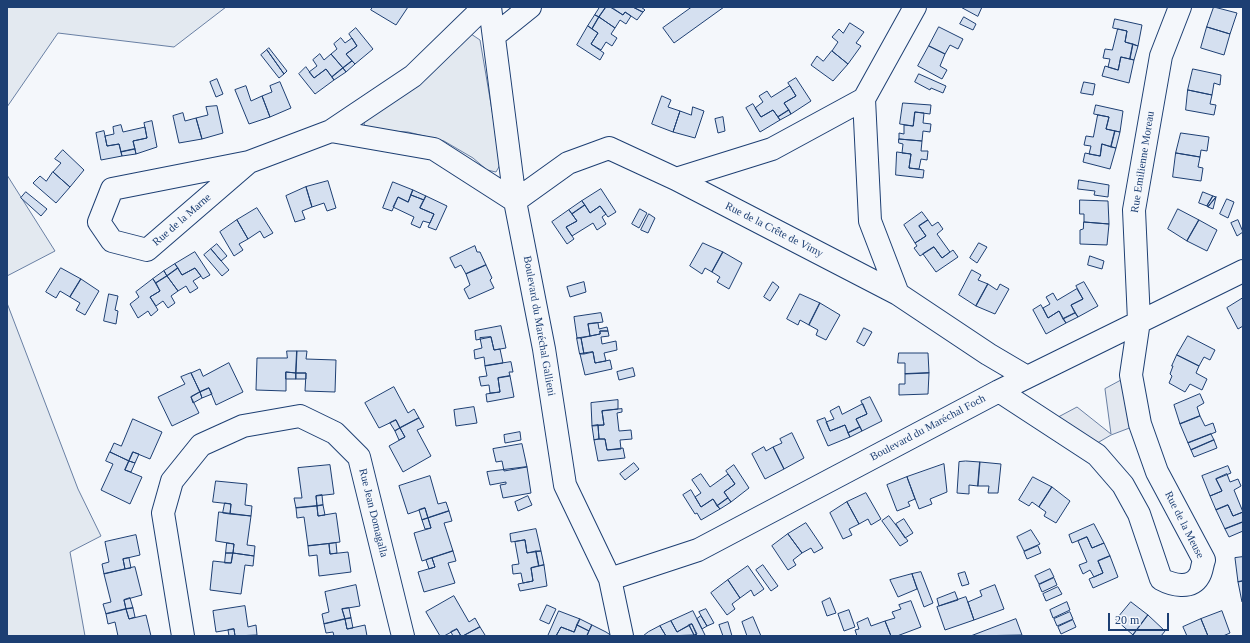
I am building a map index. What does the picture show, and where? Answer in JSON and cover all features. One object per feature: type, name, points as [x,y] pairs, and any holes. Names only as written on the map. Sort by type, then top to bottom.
[{"type":"street","name":"Rue de la Marne","points":[[249,162],[147,250],[112,241],[99,222],[112,189],[249,162],[331,131],[413,76],[484,7]]},
{"type":"street","name":"Boulevard du Maréchal Gallieni","points":[[490,7],[515,201],[544,349],[565,485],[610,579],[622,636]]},
{"type":"street","points":[[494,36],[530,7]]},
{"type":"street","points":[[898,294],[870,221],[864,99],[915,7]]},
{"type":"street","name":"Rue Emilienne Moreau","points":[[1139,321],[1134,210],[1161,56],[1180,7]]},
{"type":"street","points":[[676,179],[772,149],[864,99]]},
{"type":"street","points":[[331,131],[434,149],[515,201]]},
{"type":"street","name":"Rue de la Crête de Vimy","points":[[515,201],[568,163],[610,148],[676,179],[898,294],[988,354],[1027,377]]},
{"type":"street","name":"Boulevard du Maréchal Foch","points":[[610,579],[698,550],[999,391],[1243,271]]},
{"type":"street","name":"Rue de la Meuse","points":[[999,391],[1096,455],[1124,485],[1139,514],[1160,580],[1172,585],[1187,585],[1199,577],[1204,560],[1157,472],[1140,424],[1131,375],[1139,321]]},
{"type":"street","name":"Rue Jean Domagalla","points":[[183,636],[163,513],[172,481],[201,445],[243,426],[300,416],[335,433],[359,457],[403,636]]},
{"type":"shaded area","points":[[7,7],[226,7],[174,47],[58,33],[7,107]]},
{"type":"shaded area","points":[[468,32],[480,40],[501,163],[496,172],[487,170],[473,158],[444,141],[408,132],[369,130],[364,124],[367,116]]},
{"type":"shaded area","points":[[7,175],[55,251],[7,276]]},
{"type":"shaded area","points":[[7,303],[78,489],[101,536],[70,552],[85,636],[7,636]]},
{"type":"shaded area","points":[[1131,375],[1140,424],[1111,435],[1087,449],[1047,423],[1077,407],[1111,434],[1105,389]]},
{"type":"building","points":[[373,7],[408,7],[396,25],[371,10]]},
{"type":"building","points":[[600,7],[606,7],[599,17],[595,15]]},
{"type":"building","points":[[606,7],[610,7],[623,15],[625,12],[631,16],[626,24],[620,20],[615,28],[599,17]]},
{"type":"building","points":[[615,7],[633,7],[643,12],[637,20],[625,12],[623,15],[614,9]]},
{"type":"building","points":[[633,7],[641,7],[645,10],[643,12]]},
{"type":"building","points":[[692,7],[724,7],[674,43],[663,28]]},
{"type":"building","points":[[961,7],[982,7],[978,16]]},
{"type":"building","points":[[1214,7],[1237,13],[1230,34],[1207,27]]},
{"type":"building","points":[[595,15],[599,17],[592,29],[588,26]]},
{"type":"building","points":[[599,17],[615,28],[611,34],[617,38],[612,46],[606,42],[601,50],[591,44],[598,33],[592,29]]},
{"type":"building","points":[[964,17],[976,24],[973,30],[960,24]]},
{"type":"building","points":[[1115,19],[1142,25],[1138,46],[1125,42],[1127,31],[1113,28]]},
{"type":"building","points":[[850,23],[864,32],[856,43],[861,46],[848,64],[832,51],[838,42],[832,37],[839,29],[843,33]]},
{"type":"building","points":[[588,26],[598,33],[591,44],[604,53],[600,60],[577,45]]},
{"type":"building","points":[[939,27],[963,39],[958,49],[950,45],[945,54],[929,46]]},
{"type":"building","points":[[1207,27],[1230,34],[1224,55],[1201,48]]},
{"type":"building","points":[[356,28],[373,49],[355,64],[346,54],[357,46],[349,34]]},
{"type":"building","points":[[1118,29],[1127,31],[1125,42],[1133,44],[1130,59],[1121,57],[1118,70],[1108,67],[1110,59],[1103,58],[1105,49],[1112,50]]},
{"type":"building","points":[[341,38],[345,43],[352,38],[357,46],[346,54],[352,61],[343,68],[331,54],[337,49],[334,44]]},
{"type":"building","points":[[1133,44],[1138,46],[1134,60],[1130,59]]},
{"type":"building","points":[[929,46],[945,54],[940,66],[947,70],[942,79],[918,66]]},
{"type":"building","points":[[269,48],[287,71],[284,74],[267,50]]},
{"type":"building","points":[[267,50],[284,74],[279,78],[261,55]]},
{"type":"building","points":[[832,51],[848,64],[833,81],[811,65],[817,56],[823,61]]},
{"type":"building","points":[[320,54],[324,60],[331,54],[343,68],[332,77],[326,69],[314,78],[309,72],[317,66],[313,60]]},
{"type":"building","points":[[1121,57],[1134,60],[1129,83],[1102,76],[1105,66],[1118,70]]},
{"type":"building","points":[[352,61],[355,64],[346,72],[343,68]]},
{"type":"building","points":[[306,67],[314,78],[326,69],[334,80],[315,94],[299,74]]},
{"type":"building","points":[[343,68],[346,72],[334,80],[332,77]]},
{"type":"building","points":[[1193,69],[1221,75],[1220,85],[1214,83],[1212,95],[1188,90]]},
{"type":"building","points":[[919,74],[946,86],[943,93],[931,88],[930,90],[915,82]]},
{"type":"building","points":[[796,78],[811,101],[791,114],[784,103],[796,96],[788,83]]},
{"type":"building","points":[[217,79],[223,94],[216,97],[210,82]]},
{"type":"building","points":[[280,82],[291,108],[270,117],[262,96],[272,92],[270,86]]},
{"type":"building","points":[[1084,82],[1095,84],[1093,95],[1081,93]]},
{"type":"building","points":[[246,86],[251,101],[262,96],[270,117],[249,124],[235,90]]},
{"type":"building","points":[[790,86],[796,96],[784,103],[789,110],[778,117],[773,110],[761,117],[755,108],[763,102],[759,96],[767,91],[771,97]]},
{"type":"building","points":[[1188,90],[1212,95],[1210,104],[1216,105],[1214,115],[1186,110]]},
{"type":"building","points":[[662,96],[671,100],[668,107],[680,111],[673,132],[652,124]]},
{"type":"building","points":[[903,103],[931,105],[930,114],[915,112],[913,126],[900,124]]},
{"type":"building","points":[[753,104],[761,117],[773,110],[780,120],[760,132],[746,108]]},
{"type":"building","points":[[1096,105],[1123,111],[1120,132],[1106,129],[1109,117],[1094,114]]},
{"type":"building","points":[[217,106],[223,133],[202,139],[196,118],[208,115],[206,107]]},
{"type":"building","points":[[693,107],[704,111],[695,138],[673,132],[680,111],[691,115]]},
{"type":"building","points":[[789,110],[791,114],[780,120],[778,117]]},
{"type":"building","points":[[915,112],[924,113],[923,123],[931,124],[930,132],[923,131],[922,141],[899,139],[899,133],[904,134],[904,125],[913,126]]},
{"type":"building","points":[[183,113],[185,121],[196,118],[202,139],[179,143],[173,116]]},
{"type":"building","points":[[1098,115],[1109,117],[1106,129],[1115,131],[1111,147],[1102,144],[1100,156],[1089,154],[1091,146],[1084,145],[1086,136],[1093,137]]},
{"type":"building","points":[[723,117],[725,131],[718,133],[715,119]]},
{"type":"building","points":[[152,121],[157,147],[136,154],[133,141],[147,138],[144,123]]},
{"type":"building","points":[[121,125],[123,132],[145,127],[147,138],[133,141],[135,149],[121,152],[119,144],[107,146],[105,136],[114,134],[113,127]]},
{"type":"building","points":[[104,131],[107,146],[119,144],[122,156],[101,160],[96,133]]},
{"type":"building","points":[[1115,131],[1120,132],[1116,148],[1111,147]]},
{"type":"building","points":[[1181,133],[1209,137],[1207,151],[1201,150],[1200,157],[1176,153]]},
{"type":"building","points":[[899,139],[922,141],[921,151],[928,151],[927,160],[921,159],[919,169],[909,168],[911,154],[902,153],[903,144],[899,143]]},
{"type":"building","points":[[1102,144],[1116,148],[1110,169],[1083,162],[1085,153],[1100,156]]},
{"type":"building","points":[[135,149],[136,154],[122,156],[121,152]]},
{"type":"building","points":[[63,150],[84,170],[70,187],[53,172],[61,163],[55,159]]},
{"type":"building","points":[[897,152],[911,154],[909,168],[924,170],[923,178],[896,175]]},
{"type":"building","points":[[1176,153],[1200,157],[1198,167],[1203,168],[1201,181],[1173,177]]},
{"type":"building","points":[[53,172],[70,187],[56,203],[33,183],[40,176],[46,181]]},
{"type":"building","points":[[1079,180],[1109,185],[1108,197],[1094,195],[1095,191],[1078,189]]},
{"type":"building","points":[[328,181],[336,208],[327,211],[324,203],[312,207],[306,187]]},
{"type":"building","points":[[393,182],[413,190],[408,202],[398,197],[392,211],[383,208]]},
{"type":"building","points":[[306,187],[312,207],[302,211],[305,219],[295,222],[286,196]]},
{"type":"building","points":[[601,189],[616,212],[608,217],[600,206],[590,213],[582,201]]},
{"type":"building","points":[[413,190],[426,196],[424,200],[411,195]]},
{"type":"building","points":[[26,192],[47,209],[41,216],[21,198]]},
{"type":"building","points":[[1203,192],[1213,196],[1207,206],[1199,203]]},
{"type":"building","points":[[411,195],[424,200],[420,208],[434,214],[430,223],[423,221],[420,228],[411,224],[414,217],[393,207],[398,197],[408,202]]},
{"type":"building","points":[[426,196],[447,206],[436,230],[428,227],[434,214],[420,208]]},
{"type":"building","points":[[1213,196],[1216,197],[1208,207],[1207,206]]},
{"type":"building","points":[[1216,197],[1213,209],[1208,207]]},
{"type":"building","points":[[1227,199],[1234,202],[1228,218],[1220,214]]},
{"type":"building","points":[[1080,200],[1108,201],[1109,224],[1084,222],[1084,214],[1080,214]]},
{"type":"building","points":[[582,201],[585,205],[572,214],[569,210]]},
{"type":"building","points":[[585,205],[590,213],[600,206],[606,214],[602,217],[606,224],[597,230],[593,223],[572,236],[566,227],[577,221],[572,214]]},
{"type":"building","points":[[257,208],[273,233],[264,238],[260,231],[248,239],[237,220]]},
{"type":"building","points":[[640,209],[647,213],[639,228],[632,224]]},
{"type":"building","points":[[1178,209],[1199,220],[1187,241],[1168,229]]},
{"type":"building","points":[[569,210],[577,221],[566,227],[574,239],[567,244],[552,222]]},
{"type":"building","points":[[922,212],[928,220],[919,226],[926,236],[915,243],[904,225]]},
{"type":"building","points":[[649,214],[655,218],[648,233],[641,230]]},
{"type":"building","points":[[237,220],[248,239],[239,244],[243,250],[234,256],[220,232]]},
{"type":"building","points":[[928,220],[932,226],[938,222],[943,229],[937,234],[950,252],[942,258],[934,247],[920,256],[914,248],[917,246],[915,243],[926,236],[919,226]]},
{"type":"building","points":[[1199,220],[1217,230],[1207,251],[1187,241]]},
{"type":"building","points":[[1238,220],[1243,232],[1237,236],[1231,223]]},
{"type":"building","points":[[1084,222],[1109,224],[1107,245],[1080,244],[1080,230],[1083,229]]},
{"type":"building","points":[[703,243],[723,252],[712,272],[705,268],[702,274],[690,266]]},
{"type":"building","points":[[979,243],[987,247],[977,263],[970,258]]},
{"type":"building","points":[[217,244],[227,256],[221,261],[211,249]]},
{"type":"building","points":[[475,246],[477,252],[480,252],[486,265],[466,274],[461,265],[455,268],[450,258]]},
{"type":"building","points":[[934,247],[942,258],[953,250],[958,257],[936,272],[923,254]]},
{"type":"building","points":[[211,249],[229,270],[222,276],[204,255]]},
{"type":"building","points":[[195,252],[210,275],[203,279],[195,268],[182,275],[175,264]]},
{"type":"building","points":[[723,252],[742,263],[729,289],[717,282],[720,277],[712,272]]},
{"type":"building","points":[[1090,256],[1104,261],[1102,269],[1088,265]]},
{"type":"building","points":[[175,264],[178,268],[167,276],[164,271]]},
{"type":"building","points":[[486,265],[492,278],[490,280],[494,288],[469,299],[464,289],[470,285],[466,274]]},
{"type":"building","points":[[61,268],[81,279],[70,297],[60,291],[56,298],[46,292]]},
{"type":"building","points":[[178,268],[182,275],[195,268],[201,276],[193,281],[198,288],[190,293],[186,286],[178,291],[167,276]]},
{"type":"building","points":[[972,270],[981,275],[978,280],[988,284],[976,306],[959,295]]},
{"type":"building","points":[[164,271],[167,276],[156,283],[153,279]]},
{"type":"building","points":[[167,276],[178,291],[171,296],[175,303],[168,308],[163,301],[156,306],[150,297],[160,291],[156,283]]},
{"type":"building","points":[[81,279],[99,291],[85,315],[76,310],[80,303],[70,297]]},
{"type":"building","points":[[153,279],[160,291],[150,297],[158,310],[151,316],[148,311],[138,318],[130,304],[139,297],[136,292]]},
{"type":"building","points":[[584,282],[586,292],[570,297],[567,287]]},
{"type":"building","points":[[773,282],[779,287],[770,301],[764,297]]},
{"type":"building","points":[[1084,282],[1098,306],[1078,317],[1071,305],[1083,299],[1076,286]]},
{"type":"building","points":[[988,284],[997,290],[1000,284],[1009,289],[995,314],[976,306]]},
{"type":"building","points":[[1077,289],[1083,299],[1071,305],[1075,313],[1063,319],[1059,311],[1048,318],[1043,308],[1050,304],[1046,297],[1053,293],[1057,300]]},
{"type":"building","points":[[109,294],[118,296],[115,310],[118,311],[116,324],[104,321]]},
{"type":"building","points":[[800,294],[820,303],[809,325],[800,320],[798,325],[787,319]]},
{"type":"building","points":[[1243,298],[1243,326],[1238,329],[1227,308]]},
{"type":"building","points":[[820,303],[840,315],[826,340],[816,335],[818,330],[809,325]]},
{"type":"building","points":[[1041,305],[1048,318],[1059,311],[1066,323],[1046,334],[1033,310]]},
{"type":"building","points":[[601,313],[603,322],[588,324],[590,336],[577,338],[574,317]]},
{"type":"building","points":[[1075,313],[1078,317],[1066,323],[1063,319]]},
{"type":"building","points":[[598,323],[599,329],[607,327],[608,331],[600,331],[600,334],[590,336],[588,324]]},
{"type":"building","points":[[501,326],[506,348],[494,350],[491,337],[476,340],[475,331]]},
{"type":"building","points":[[864,328],[872,332],[864,346],[857,342]]},
{"type":"building","points":[[600,331],[608,331],[609,336],[601,337],[602,344],[616,341],[617,350],[604,353],[606,361],[595,363],[593,352],[584,354],[581,338],[600,334]]},
{"type":"building","points":[[1188,336],[1215,350],[1210,360],[1204,357],[1199,366],[1177,355]]},
{"type":"building","points":[[491,337],[494,350],[500,349],[503,363],[485,366],[484,357],[475,359],[474,350],[482,348],[480,338]]},
{"type":"building","points":[[577,338],[581,338],[584,354],[580,354]]},
{"type":"building","points":[[287,351],[297,351],[296,373],[286,372],[286,391],[256,390],[257,358],[287,358]]},
{"type":"building","points":[[297,351],[307,351],[306,359],[336,360],[335,392],[305,391],[306,373],[296,373]]},
{"type":"building","points":[[593,352],[595,363],[610,360],[612,369],[585,375],[580,354]]},
{"type":"building","points":[[899,353],[928,353],[929,373],[905,374],[905,363],[898,363]]},
{"type":"building","points":[[1177,355],[1199,366],[1196,373],[1207,379],[1202,390],[1190,384],[1185,392],[1169,383],[1172,376],[1170,374],[1172,366]]},
{"type":"building","points":[[511,362],[513,372],[509,372],[510,376],[498,378],[500,392],[490,393],[489,385],[481,386],[479,377],[487,376],[485,366]]},
{"type":"building","points":[[229,363],[243,392],[216,405],[209,388],[200,392],[191,373],[200,369],[203,376]]},
{"type":"building","points":[[633,368],[635,376],[619,380],[617,372]]},
{"type":"building","points":[[286,372],[296,373],[296,379],[286,379]]},
{"type":"building","points":[[191,373],[200,392],[191,397],[199,413],[172,426],[158,397],[185,384],[181,377]]},
{"type":"building","points":[[296,373],[306,373],[306,379],[296,379]]},
{"type":"building","points":[[929,373],[928,394],[899,395],[899,384],[905,384],[905,374]]},
{"type":"building","points":[[510,376],[514,397],[487,402],[486,394],[500,392],[498,378]]},
{"type":"building","points":[[394,387],[408,413],[414,409],[419,418],[400,428],[396,420],[379,428],[365,403]]},
{"type":"building","points":[[209,388],[212,394],[202,398],[200,392]]},
{"type":"building","points":[[200,392],[202,398],[193,403],[191,397]]},
{"type":"building","points":[[1200,394],[1204,403],[1197,407],[1200,416],[1180,424],[1174,405]]},
{"type":"building","points":[[870,397],[882,421],[862,431],[856,419],[867,414],[861,401]]},
{"type":"building","points":[[618,400],[618,409],[602,411],[604,425],[592,426],[591,403]]},
{"type":"building","points":[[863,404],[867,414],[856,419],[860,427],[848,433],[845,425],[830,431],[826,422],[834,419],[830,411],[839,406],[842,414]]},
{"type":"building","points":[[474,407],[477,423],[456,426],[454,410]]},
{"type":"building","points":[[622,409],[622,412],[617,413],[619,431],[631,430],[632,439],[620,440],[621,449],[607,450],[605,439],[599,439],[598,425],[604,425],[602,411]]},
{"type":"building","points":[[1200,416],[1205,426],[1213,423],[1216,432],[1188,443],[1180,424]]},
{"type":"building","points":[[419,418],[424,427],[417,430],[431,456],[403,472],[389,446],[405,437],[400,428]]},
{"type":"building","points":[[825,418],[830,431],[845,425],[850,437],[828,446],[817,421]]},
{"type":"building","points":[[133,419],[162,432],[150,459],[133,452],[129,461],[110,452],[114,443],[121,446]]},
{"type":"building","points":[[396,420],[400,428],[395,431],[390,423]]},
{"type":"building","points":[[598,425],[599,439],[594,440],[592,426]]},
{"type":"building","points":[[860,427],[862,431],[850,437],[848,433]]},
{"type":"building","points":[[400,428],[405,437],[399,440],[395,431]]},
{"type":"building","points":[[520,432],[521,440],[505,443],[504,435]]},
{"type":"building","points":[[792,433],[804,458],[784,469],[773,447],[782,443],[780,439]]},
{"type":"building","points":[[1211,434],[1214,440],[1191,450],[1188,443]]},
{"type":"building","points":[[605,439],[607,450],[623,448],[625,458],[598,461],[594,440]]},
{"type":"building","points":[[1214,440],[1217,448],[1194,457],[1191,450]]},
{"type":"building","points":[[522,444],[527,467],[504,471],[502,461],[496,462],[493,449]]},
{"type":"building","points":[[764,447],[766,451],[773,447],[784,469],[765,479],[752,454]]},
{"type":"building","points":[[110,452],[129,461],[125,470],[142,477],[130,504],[101,490],[113,464],[106,461]]},
{"type":"building","points":[[133,452],[139,454],[135,463],[129,461]]},
{"type":"building","points":[[129,461],[135,463],[131,472],[125,470]]},
{"type":"building","points":[[959,462],[980,462],[978,486],[969,485],[969,494],[957,493]]},
{"type":"building","points":[[980,462],[1001,464],[998,493],[988,493],[989,486],[978,486]]},
{"type":"building","points":[[634,463],[639,469],[625,480],[620,474]]},
{"type":"building","points":[[944,464],[947,492],[930,499],[932,504],[919,509],[907,477]]},
{"type":"building","points":[[330,465],[334,494],[316,496],[317,506],[296,508],[294,498],[302,498],[298,468]]},
{"type":"building","points":[[734,465],[749,488],[731,502],[724,492],[735,484],[726,471]]},
{"type":"building","points":[[1228,466],[1231,473],[1216,479],[1222,491],[1210,496],[1202,476]]},
{"type":"building","points":[[527,467],[531,493],[503,498],[500,485],[506,484],[506,482],[490,485],[487,472]]},
{"type":"building","points":[[701,474],[710,487],[728,474],[735,484],[724,492],[728,498],[717,506],[713,499],[701,507],[695,497],[701,493],[692,480]]},
{"type":"building","points":[[1227,474],[1230,482],[1238,479],[1241,486],[1234,490],[1243,512],[1233,516],[1228,505],[1216,510],[1210,496],[1222,491],[1216,479]]},
{"type":"building","points":[[430,476],[438,504],[446,502],[449,511],[428,518],[425,508],[408,514],[399,486]]},
{"type":"building","points":[[907,477],[915,499],[908,502],[910,506],[897,511],[887,485]]},
{"type":"building","points":[[1033,477],[1052,487],[1039,507],[1032,502],[1029,506],[1019,500]]},
{"type":"building","points":[[216,481],[247,484],[245,505],[252,506],[251,516],[230,514],[231,504],[213,502]]},
{"type":"building","points":[[1052,487],[1070,501],[1056,523],[1044,516],[1046,512],[1039,507]]},
{"type":"building","points":[[691,490],[701,507],[713,499],[720,509],[701,520],[697,513],[695,514],[683,495]]},
{"type":"building","points":[[866,493],[881,519],[871,525],[868,519],[859,524],[847,502]]},
{"type":"building","points":[[322,495],[323,505],[317,506],[316,496]]},
{"type":"building","points":[[528,496],[532,505],[518,511],[515,502]]},
{"type":"building","points":[[728,498],[731,502],[720,509],[717,506]]},
{"type":"building","points":[[847,502],[859,524],[849,529],[852,535],[843,539],[830,513]]},
{"type":"building","points":[[225,503],[231,504],[230,514],[223,513]]},
{"type":"building","points":[[323,505],[325,515],[318,516],[317,506]]},
{"type":"building","points":[[1228,505],[1233,516],[1243,512],[1243,522],[1225,529],[1216,510]]},
{"type":"building","points":[[317,506],[318,516],[336,513],[340,542],[308,546],[304,517],[297,518],[296,508]]},
{"type":"building","points":[[425,508],[428,518],[422,520],[419,510]]},
{"type":"building","points":[[449,511],[452,521],[444,523],[453,551],[422,561],[414,533],[431,528],[428,518]]},
{"type":"building","points":[[219,512],[251,516],[247,545],[255,546],[254,556],[233,553],[234,544],[216,541]]},
{"type":"building","points":[[889,516],[908,541],[900,546],[882,521]]},
{"type":"building","points":[[428,518],[431,528],[425,529],[422,520]]},
{"type":"building","points":[[904,519],[913,533],[905,538],[896,524]]},
{"type":"building","points":[[1243,522],[1243,531],[1229,537],[1225,529]]},
{"type":"building","points":[[806,523],[823,548],[814,553],[811,548],[802,553],[788,534]]},
{"type":"building","points":[[1094,524],[1104,543],[1092,548],[1087,537],[1072,543],[1069,535]]},
{"type":"building","points":[[536,529],[541,551],[527,553],[525,540],[511,542],[510,534]]},
{"type":"building","points":[[1031,530],[1040,544],[1024,551],[1017,537]]},
{"type":"building","points":[[788,534],[802,553],[793,560],[796,565],[788,570],[772,546]]},
{"type":"building","points":[[136,535],[140,555],[123,559],[125,569],[104,574],[102,564],[109,562],[105,542]]},
{"type":"building","points":[[1087,537],[1092,548],[1104,543],[1110,556],[1098,561],[1103,573],[1094,577],[1090,570],[1083,574],[1079,565],[1087,562],[1078,541]]},
{"type":"building","points":[[525,540],[527,553],[536,551],[539,566],[531,568],[533,581],[523,583],[521,573],[513,574],[512,565],[519,564],[515,542]]},
{"type":"building","points":[[227,543],[234,544],[233,553],[226,553]]},
{"type":"building","points":[[336,543],[337,553],[330,554],[329,544]]},
{"type":"building","points":[[329,544],[330,554],[348,552],[351,572],[319,576],[317,555],[309,556],[308,546]]},
{"type":"building","points":[[1038,546],[1041,553],[1027,559],[1024,552]]},
{"type":"building","points":[[453,551],[456,561],[448,563],[455,583],[424,592],[418,572],[435,567],[432,558]]},
{"type":"building","points":[[536,551],[541,551],[544,565],[539,566]]},
{"type":"building","points":[[226,553],[233,553],[231,563],[225,563]]},
{"type":"building","points":[[233,553],[254,556],[253,566],[245,565],[241,594],[210,590],[213,561],[231,563]]},
{"type":"building","points":[[1110,556],[1118,577],[1093,588],[1089,579],[1103,573],[1098,561]]},
{"type":"building","points":[[1243,557],[1243,581],[1238,582],[1235,558]]},
{"type":"building","points":[[129,558],[131,568],[125,569],[123,559]]},
{"type":"building","points":[[432,558],[435,567],[429,569],[426,560]]},
{"type":"building","points":[[544,565],[547,586],[520,591],[518,584],[533,581],[531,568]]},
{"type":"building","points":[[763,565],[778,586],[771,591],[756,570]]},
{"type":"building","points":[[748,566],[764,589],[754,596],[751,590],[740,598],[728,580]]},
{"type":"building","points":[[135,567],[142,595],[124,600],[126,609],[106,614],[103,604],[111,602],[104,574]]},
{"type":"building","points":[[1050,569],[1054,577],[1039,584],[1035,576]]},
{"type":"building","points":[[921,572],[933,603],[924,607],[912,574]]},
{"type":"building","points":[[965,572],[969,584],[962,586],[958,574]]},
{"type":"building","points":[[912,574],[917,589],[898,597],[890,580]]},
{"type":"building","points":[[1054,578],[1057,585],[1042,592],[1039,585]]},
{"type":"building","points":[[728,580],[740,598],[732,604],[735,609],[727,615],[711,593]]},
{"type":"building","points":[[1243,581],[1243,602],[1242,602],[1238,582]]},
{"type":"building","points":[[356,585],[360,606],[342,609],[345,619],[324,624],[322,614],[329,612],[325,592]]},
{"type":"building","points":[[995,585],[1004,609],[974,620],[968,602],[982,596],[980,591]]},
{"type":"building","points":[[1058,587],[1062,594],[1046,601],[1043,594]]},
{"type":"building","points":[[955,592],[958,600],[939,606],[937,599]]},
{"type":"building","points":[[454,596],[469,622],[475,618],[480,627],[463,636],[461,636],[457,629],[444,636],[440,636],[426,612]]},
{"type":"building","points":[[966,597],[974,620],[945,630],[937,607]]},
{"type":"building","points":[[130,598],[133,608],[126,609],[124,600]]},
{"type":"building","points":[[830,598],[836,613],[827,616],[822,602]]},
{"type":"building","points":[[911,601],[921,627],[897,636],[891,636],[885,621],[895,618],[892,612],[901,609],[899,605]]},
{"type":"building","points":[[1067,602],[1070,610],[1053,618],[1050,610]]},
{"type":"building","points":[[1131,602],[1148,615],[1133,635],[1116,620]]},
{"type":"building","points":[[547,605],[556,609],[549,624],[540,620]]},
{"type":"building","points":[[245,606],[248,627],[256,625],[257,635],[235,636],[234,629],[216,632],[213,611]]},
{"type":"building","points":[[133,608],[135,617],[129,619],[126,609]]},
{"type":"building","points":[[349,608],[351,618],[345,619],[342,609]]},
{"type":"building","points":[[126,609],[129,619],[146,615],[151,636],[118,636],[115,622],[108,624],[106,614]]},
{"type":"building","points":[[706,609],[714,623],[707,626],[699,612]]},
{"type":"building","points":[[849,610],[855,627],[844,631],[838,614]]},
{"type":"building","points":[[559,611],[580,619],[574,632],[561,627],[556,636],[548,636]]},
{"type":"building","points":[[693,611],[705,635],[703,636],[697,636],[692,624],[677,632],[671,621]]},
{"type":"building","points":[[1222,611],[1230,633],[1223,636],[1208,636],[1201,619]]},
{"type":"building","points":[[1070,612],[1073,619],[1057,626],[1054,619]]},
{"type":"building","points":[[1148,615],[1165,631],[1161,636],[1134,636],[1133,635]]},
{"type":"building","points":[[701,616],[707,626],[702,629],[697,619]]},
{"type":"building","points":[[753,617],[761,636],[747,636],[742,622]]},
{"type":"building","points":[[351,618],[353,628],[347,629],[345,619]]},
{"type":"building","points":[[868,618],[871,626],[885,621],[891,636],[857,636],[855,630],[859,629],[857,623]]},
{"type":"building","points":[[345,619],[347,629],[365,625],[367,636],[334,636],[333,632],[326,633],[324,624]]},
{"type":"building","points":[[580,619],[592,625],[589,631],[577,625]]},
{"type":"building","points":[[1016,619],[1022,635],[971,636]]},
{"type":"building","points":[[1201,619],[1208,636],[1187,636],[1183,627]]},
{"type":"building","points":[[1073,620],[1076,627],[1061,634],[1058,627]]},
{"type":"building","points":[[671,621],[677,632],[689,625],[694,635],[666,636],[660,626]]},
{"type":"building","points":[[728,622],[732,636],[723,636],[719,625]]},
{"type":"building","points":[[692,624],[697,634],[694,635],[689,625]]},
{"type":"building","points":[[577,625],[589,631],[587,636],[556,636],[561,627],[574,632]]},
{"type":"building","points":[[592,625],[606,632],[612,636],[587,636]]},
{"type":"building","points":[[660,626],[666,636],[643,636],[648,632]]},
{"type":"building","points":[[480,627],[485,635],[484,636],[463,636]]},
{"type":"building","points":[[234,629],[235,636],[229,636],[228,630]]},
{"type":"building","points":[[457,629],[461,636],[453,636],[451,632]]}]
